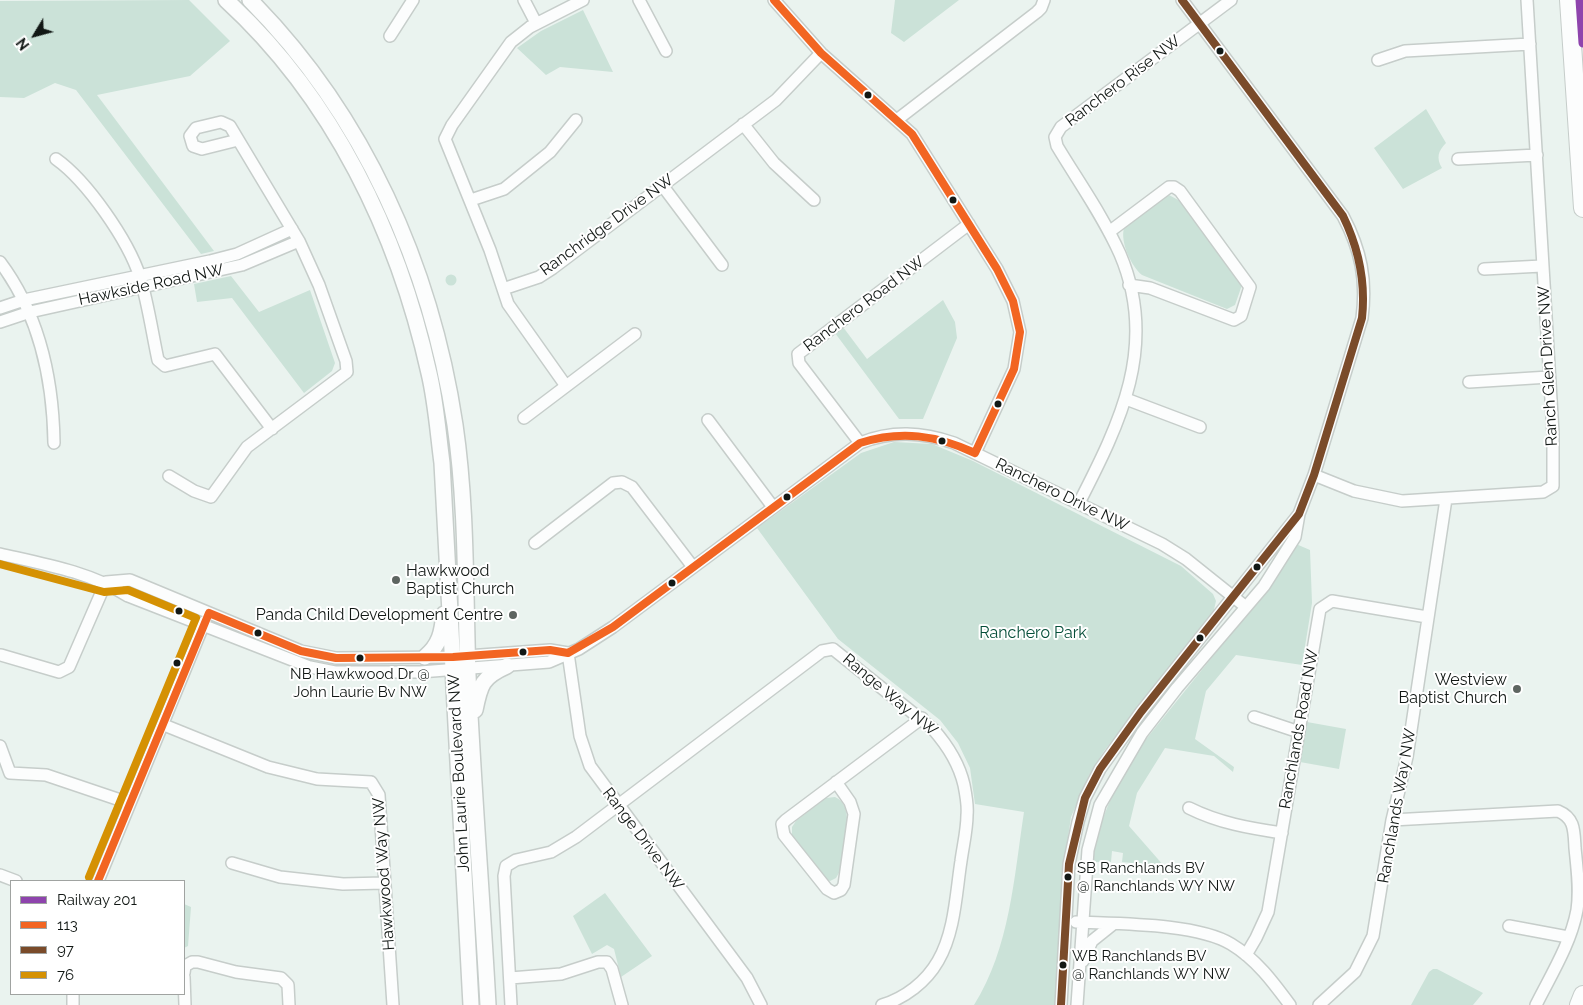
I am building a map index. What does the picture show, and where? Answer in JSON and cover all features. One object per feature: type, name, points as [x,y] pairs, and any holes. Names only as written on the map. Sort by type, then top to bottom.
[{"type":"highway","points":[[1569,0],[1583,208]]},
{"type":"highway","points":[[1579,1005],[1583,995]]},
{"type":"main road","name":"John Laurie Boulevard NW","points":[[226,0],[268,44],[298,81],[353,163],[390,241],[417,327],[429,374],[442,463],[449,601],[471,726],[488,1005]]},
{"type":"main road","name":"John Laurie Boulevard NW","points":[[250,0],[291,45],[317,80],[361,147],[388,198],[425,290],[440,348],[455,426],[460,472],[461,663],[471,1005]]},
{"type":"main road","points":[[425,657],[437,646],[442,633],[444,609],[449,601]]},
{"type":"main road","points":[[471,726],[482,683],[494,671],[507,666]]},
{"type":"street","points":[[390,36],[413,0]]},
{"type":"street","points":[[524,0],[536,23]]},
{"type":"street","points":[[566,386],[515,317],[503,289],[472,200],[446,143],[448,133],[510,42],[536,23],[583,0]]},
{"type":"street","points":[[639,0],[666,51]]},
{"type":"street","points":[[774,0],[821,53],[898,119],[923,149],[1014,302],[1020,332],[1014,369],[976,453]]},
{"type":"street","points":[[898,119],[1037,12],[1044,0]]},
{"type":"street","points":[[1077,1005],[1088,850],[1100,805],[1114,778],[1142,733],[1177,688],[1246,607],[1284,556],[1295,537],[1299,514],[1314,475],[1362,318],[1365,293],[1362,262],[1354,236],[1331,198],[1182,0]]},
{"type":"street","points":[[1200,24],[1231,0]]},
{"type":"street","name":"Ranch Glen Drive NW","points":[[1314,475],[1354,491],[1390,500],[1446,499],[1544,492],[1552,488],[1554,484],[1550,377],[1527,0]]},
{"type":"street","name":"Ranchero Rise NW","points":[[1079,503],[1106,450],[1126,399],[1132,377],[1135,342],[1133,302],[1120,255],[1109,232],[1057,146],[1055,137],[1061,127],[1200,24]]},
{"type":"street","points":[[1378,60],[1405,51],[1530,44]]},
{"type":"street","name":"Ranchridge Drive NW","points":[[503,289],[539,277],[553,268],[776,100],[821,53]]},
{"type":"street","points":[[472,200],[504,189],[550,152],[576,120]]},
{"type":"street","points":[[743,124],[774,163],[814,200]]},
{"type":"street","points":[[169,476],[194,492],[211,498],[247,447],[347,372],[346,361],[319,285],[299,241],[238,140]]},
{"type":"street","points":[[1458,159],[1537,155]]},
{"type":"street","points":[[56,159],[73,171],[119,233],[139,275],[143,288],[158,360],[165,366],[215,354],[272,429]]},
{"type":"street","points":[[662,185],[722,264]]},
{"type":"street","points":[[1109,232],[1167,189],[1174,187],[1180,191],[1242,272],[1250,288],[1240,316],[1234,320],[1150,288],[1129,285]]},
{"type":"street","name":"Ranchero Road NW","points":[[860,443],[799,363],[798,354],[969,224]]},
{"type":"street","name":"Hawkside Road NW","points":[[0,308],[24,300],[238,254],[292,229]]},
{"type":"street","name":"Hawkside Road NW","points":[[0,322],[30,312],[242,265],[299,241]]},
{"type":"street","points":[[0,262],[14,281],[37,330],[54,408],[54,443]]},
{"type":"street","points":[[1484,270],[1542,266]]},
{"type":"street","points":[[524,418],[635,334]]},
{"type":"street","points":[[1469,382],[1550,377]]},
{"type":"street","points":[[1126,399],[1200,427]]},
{"type":"street","points":[[708,420],[773,506]]},
{"type":"street","name":"Ranchero Drive NW","points":[[461,663],[507,666],[549,662],[568,654],[614,627],[773,506],[860,443],[885,436],[923,434],[954,443],[976,453],[1172,550],[1246,607]]},
{"type":"street","points":[[535,543],[613,483],[622,482],[632,487],[694,567]]},
{"type":"street","name":"Ranchlands Way NW","points":[[1319,1005],[1356,972],[1373,936],[1392,820],[1406,757],[1426,617],[1446,499]]},
{"type":"street","points":[[1061,1005],[1069,864],[1085,798],[1100,769],[1141,712],[1299,514]]},
{"type":"street","points":[[0,554],[44,564],[106,582],[128,596],[203,627],[294,662],[335,672],[390,673],[550,650],[568,654]]},
{"type":"street","points":[[106,582],[130,580],[301,651],[336,658],[425,657],[461,663]]},
{"type":"street","points":[[1,655],[59,672],[69,666],[106,582]]},
{"type":"street","name":"Ranchlands Road NW","points":[[1246,955],[1268,912],[1298,732],[1322,605],[1332,601],[1426,617]]},
{"type":"street","points":[[98,880],[209,613]]},
{"type":"street","name":"Range Way NW","points":[[510,978],[504,876],[506,866],[516,860],[541,856],[564,845],[827,650],[838,651],[922,718],[944,741],[959,768],[967,815],[950,927],[938,961],[917,986],[908,993],[882,1005]]},
{"type":"street","name":"Range Drive NW","points":[[568,654],[583,748],[590,766],[747,978],[761,1005]]},
{"type":"street","points":[[335,672],[336,658]]},
{"type":"street","points":[[1254,717],[1298,732]]},
{"type":"street","points":[[836,782],[852,806],[854,823],[844,885],[841,890],[834,893],[827,889],[782,830],[786,820],[836,782],[922,718]]},
{"type":"street","name":"Hawkwood Way NW","points":[[164,725],[268,767],[317,779],[371,782],[378,795],[393,1005]]},
{"type":"street","points":[[0,746],[10,773],[46,775],[129,803]]},
{"type":"street","points":[[1189,808],[1230,824],[1282,833]]},
{"type":"street","points":[[1392,820],[1558,811],[1574,824],[1578,896],[1577,911],[1568,937],[1536,1005]]},
{"type":"street","points":[[232,863],[280,877],[343,884],[384,883]]},
{"type":"street","points":[[0,875],[13,880]]},
{"type":"street","points":[[1066,922],[1179,928],[1201,932],[1220,939],[1246,955],[1266,974],[1290,1005]]},
{"type":"street","points":[[1079,971],[1092,941],[1112,925]]},
{"type":"street","points":[[1509,926],[1568,937]]},
{"type":"street","points":[[185,970],[186,966],[192,962],[198,962],[236,972],[281,978],[288,985],[289,1005]]},
{"type":"street","points":[[511,1005],[510,978],[561,974],[598,962],[607,962],[612,969],[622,1005]]},
{"type":"green space","points":[[189,0],[230,41],[190,76],[97,95],[214,251],[201,254],[76,90],[55,83],[24,98],[0,97],[0,1]]},
{"type":"green space","points":[[895,0],[959,0],[904,42],[891,33]]},
{"type":"green space","points":[[583,10],[613,72],[560,67],[546,75],[517,48],[541,31]]},
{"type":"green space","points":[[1426,109],[1446,143],[1439,155],[1442,168],[1403,189],[1374,148]]},
{"type":"green space","points":[[1169,195],[1180,201],[1239,279],[1242,285],[1235,305],[1227,309],[1142,275],[1134,266],[1125,247],[1124,228],[1161,198]]},
{"type":"green space","points":[[451,274],[457,280],[451,286],[445,280]]},
{"type":"green space","points":[[231,276],[259,312],[310,290],[335,363],[332,371],[304,393],[232,298],[197,302],[194,284]]},
{"type":"green space","points":[[943,300],[955,322],[957,338],[923,419],[899,419],[835,333],[843,327],[867,359]]},
{"type":"green space","name":"Ranchero Park","points":[[894,442],[932,444],[973,461],[1181,566],[1213,594],[1216,601],[1213,614],[1104,751],[1089,775],[1071,817],[1062,879],[1055,1005],[974,1005],[996,960],[1003,936],[1009,912],[1024,812],[975,804],[970,768],[958,743],[940,720],[838,639],[757,528],[861,453]]},
{"type":"green space","points":[[1296,544],[1310,550],[1312,603],[1302,665],[1236,655],[1206,691],[1195,739],[1234,767],[1233,772],[1214,756],[1165,748],[1137,793],[1129,826],[1164,866],[1122,862],[1123,853],[1112,851],[1111,862],[1092,862],[1099,829],[1111,799],[1134,757],[1143,743],[1279,574]]},
{"type":"green space","points":[[1307,722],[1346,729],[1339,769],[1300,762]]},
{"type":"green space","points":[[835,797],[842,802],[845,809],[847,830],[840,871],[836,878],[830,881],[825,879],[792,837],[792,827],[796,821],[826,798]]},
{"type":"green space","points":[[605,893],[652,956],[621,977],[614,949],[607,945],[592,954],[573,916]]},
{"type":"green space","points":[[185,904],[191,907],[188,946],[185,948]]},
{"type":"green space","points":[[1437,969],[1483,993],[1473,1005],[1411,1005],[1429,972]]},
{"type":"rail line","name":"201","points":[[1580,0],[1583,43]]},
{"type":"transit line","name":"113","points":[[774,0],[821,53],[912,134],[997,269],[1013,301],[1020,332],[1014,369],[975,453]]},
{"type":"transit line","name":"97","points":[[1061,1005],[1069,864],[1085,798],[1100,769],[1141,712],[1299,514],[1314,475],[1362,318],[1363,291],[1360,266],[1349,228],[1343,216],[1182,0]]},
{"type":"transit line","name":"113","points":[[98,880],[209,613],[301,651],[336,658],[453,657],[550,650],[568,653],[613,627],[860,443],[890,437],[918,436],[946,442],[975,453]]},
{"type":"transit line","name":"76","points":[[0,564],[104,592],[128,590],[196,618],[89,877]]},
{"type":"place","name":"Hawkwood Baptist Church","points":[[396,580]]},
{"type":"place","name":"Panda Child Development Centre","points":[[513,615]]},
{"type":"place","name":"NB Hawkwood Dr @ John Laurie Bv NW","points":[[360,658]]},
{"type":"place","name":"Westview Baptist Church","points":[[1517,689]]},
{"type":"place","name":"SB Ranchlands BV @ Ranchlands WY NW","points":[[1068,877]]},
{"type":"place","name":"WB Ranchlands BV @ Ranchlands WY NW","points":[[1063,965]]}]
